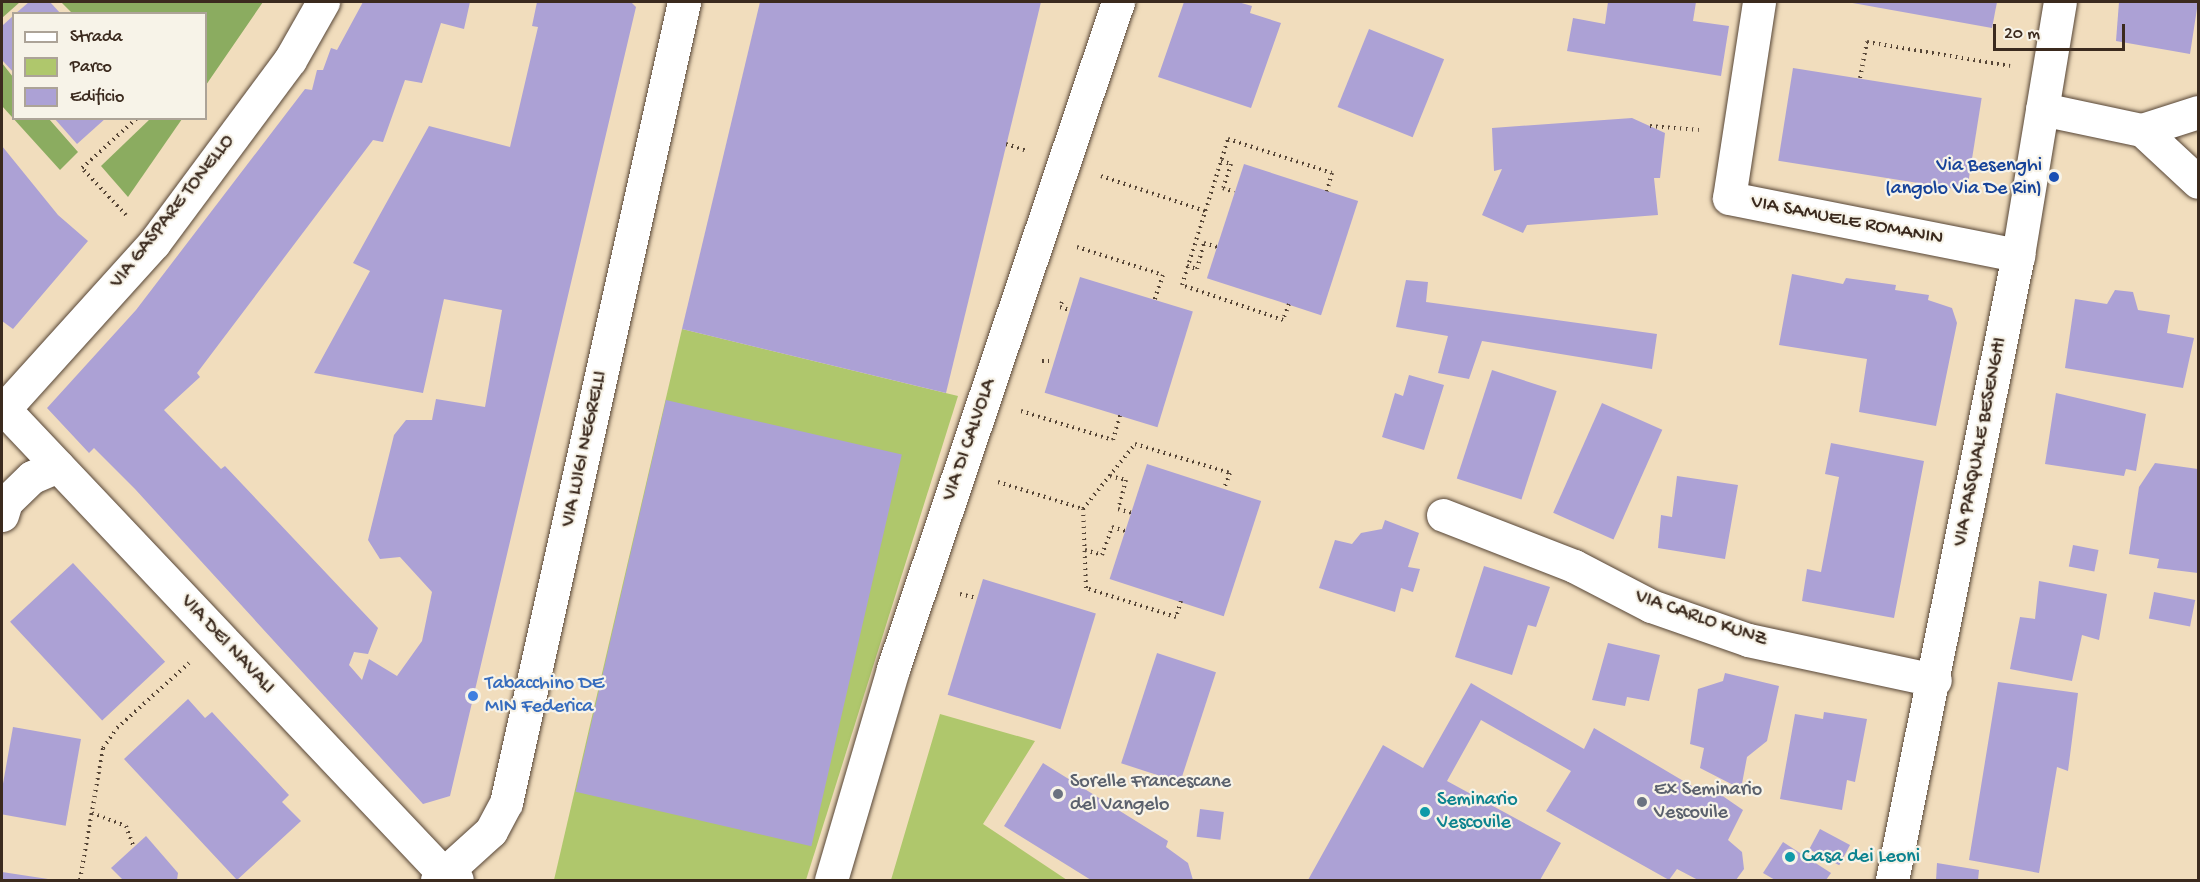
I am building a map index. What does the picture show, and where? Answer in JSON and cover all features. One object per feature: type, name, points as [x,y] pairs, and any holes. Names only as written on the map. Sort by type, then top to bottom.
[{"type":"street","name":"VIA GASPARE TONELLO","points":[[3,411],[154,243],[290,60],[323,2]]},
{"type":"street","name":"VIA LUIGI NEGRELLI","points":[[445,877],[491,831],[506,803],[684,2]]},
{"type":"street","name":"VIA DI CALVOLA","points":[[831,880],[893,669],[1118,2]]},
{"type":"street","name":"VIA SAMUELE ROMANIN","points":[[1759,2],[1729,198],[2018,255]]},
{"type":"street","name":"VIA PASQUALE BESENGHI","points":[[1892,880],[1935,680],[2018,255],[2060,2]]},
{"type":"street","points":[[2042,109],[2142,129],[2199,112]]},
{"type":"street","points":[[2142,129],[2199,182]]},
{"type":"street","name":"VIA DEI NAVALI","points":[[3,411],[58,466],[445,877]]},
{"type":"street","points":[[2,515],[6,502],[32,477],[58,466]]},
{"type":"street","name":"VIA CARLO KUNZ","points":[[1443,515],[1574,566],[1651,606],[1748,640],[1935,680]]},
{"type":"path","points":[[1860,78],[1867,42],[2013,66]]},
{"type":"path","points":[[134,223],[82,168],[135,120]]},
{"type":"path","points":[[1650,126],[1738,133]]},
{"type":"path","points":[[1289,304],[1283,320],[1182,285],[1228,139],[1332,173],[1327,191]]},
{"type":"path","points":[[1221,161],[1230,164],[1223,188],[1234,192]]},
{"type":"path","points":[[1088,171],[1205,211]]},
{"type":"path","points":[[1187,266],[1197,269],[1204,243],[1217,247]]},
{"type":"path","points":[[1070,245],[1163,275],[1154,300]]},
{"type":"path","points":[[1040,368],[1043,358],[1054,361]]},
{"type":"path","points":[[1012,420],[1018,400]]},
{"type":"path","points":[[1015,410],[1113,440],[1120,415]]},
{"type":"path","points":[[1181,601],[1176,617],[1086,588],[1083,509],[1135,444],[1230,473],[1224,489]]},
{"type":"path","points":[[1110,476],[1126,480],[1118,509],[1132,513]]},
{"type":"path","points":[[991,480],[1083,509]]},
{"type":"path","points":[[1085,550],[1102,555],[1112,527],[1125,531]]},
{"type":"path","points":[[80,880],[109,739],[198,654]]},
{"type":"path","points":[[92,813],[126,826],[134,848]]},
{"type":"green space","points":[[2,2],[20,2],[2,18]]},
{"type":"green space","points":[[61,2],[263,2],[207,84],[207,12],[71,12]]},
{"type":"green space","points":[[2,63],[12,76],[12,117],[2,106]]},
{"type":"green space","points":[[15,120],[50,120],[78,152],[60,170]]},
{"type":"green space","points":[[149,120],[181,120],[128,197],[101,166]]},
{"type":"green space","points":[[682,329],[958,396],[806,880],[554,880]]},
{"type":"green space","points":[[940,714],[1035,741],[983,824],[1067,880],[891,880]]},
{"type":"building","points":[[29,2],[50,2],[59,12],[17,12]]},
{"type":"building","points":[[363,2],[470,2],[464,29],[441,23],[422,83],[405,80],[383,142],[373,140],[197,373],[200,377],[164,410],[221,469],[225,466],[378,628],[368,654],[354,652],[349,665],[362,680],[369,659],[397,676],[422,641],[432,592],[400,557],[380,559],[368,540],[394,435],[406,420],[432,420],[436,399],[485,407],[502,310],[444,299],[423,393],[314,373],[370,271],[353,263],[429,126],[510,147],[538,27],[532,26],[537,2],[631,2],[636,7],[450,796],[423,804],[135,489],[94,448],[89,453],[47,408],[136,310],[305,89],[312,90],[317,70],[323,70],[331,48],[337,50]]},
{"type":"building","points":[[760,2],[1041,2],[946,393],[682,329]]},
{"type":"building","points":[[1184,2],[1238,2],[1252,6],[1250,13],[1281,23],[1251,108],[1158,77]]},
{"type":"building","points":[[1608,2],[1696,2],[1693,21],[1729,26],[1721,76],[1567,51],[1573,18],[1605,24]]},
{"type":"building","points":[[1847,2],[1997,2],[1992,28]]},
{"type":"building","points":[[2119,2],[2198,2],[2190,54],[2116,41]]},
{"type":"building","points":[[12,17],[12,71],[2,60],[2,26]]},
{"type":"building","points":[[1369,29],[1444,59],[1413,137],[1338,107]]},
{"type":"building","points":[[1793,68],[1982,98],[1967,191],[1778,161]]},
{"type":"building","points":[[1632,118],[1665,133],[1660,178],[1654,178],[1658,215],[1527,225],[1523,233],[1482,215],[1502,169],[1494,171],[1492,128]]},
{"type":"building","points":[[56,120],[104,120],[77,144]]},
{"type":"building","points":[[2,146],[58,215],[88,241],[13,329],[2,321]]},
{"type":"building","points":[[1244,164],[1358,201],[1321,315],[1207,278]]},
{"type":"building","points":[[1792,274],[1843,284],[1846,278],[1896,285],[1895,290],[1929,295],[1928,300],[1952,308],[1957,323],[1936,426],[1859,412],[1867,359],[1779,345]]},
{"type":"building","points":[[1080,277],[1193,311],[1157,427],[1045,393]]},
{"type":"building","points":[[1406,280],[1428,282],[1426,302],[1657,334],[1652,369],[1482,341],[1469,379],[1438,373],[1448,336],[1396,327]]},
{"type":"building","points":[[2115,290],[2133,292],[2138,310],[2170,315],[2167,333],[2194,338],[2183,388],[2065,368],[2075,299],[2107,304]]},
{"type":"building","points":[[1492,370],[1557,391],[1521,499],[1457,478]]},
{"type":"building","points":[[1409,375],[1444,385],[1424,450],[1382,437],[1395,393],[1403,396]]},
{"type":"building","points":[[2056,393],[2146,414],[2136,471],[2126,469],[2124,476],[2045,464]]},
{"type":"building","points":[[666,400],[902,454],[811,846],[576,792]]},
{"type":"building","points":[[1602,403],[1662,430],[1613,539],[1553,513]]},
{"type":"building","points":[[1831,443],[1924,461],[1894,618],[1802,601],[1807,569],[1821,572],[1839,477],[1825,474]]},
{"type":"building","points":[[2155,463],[2198,469],[2198,573],[2157,568],[2159,559],[2129,554],[2139,487]]},
{"type":"building","points":[[1147,464],[1261,501],[1224,616],[1110,579]]},
{"type":"building","points":[[1677,476],[1738,485],[1725,559],[1658,548],[1661,515],[1672,517]]},
{"type":"building","points":[[1385,520],[1419,533],[1408,567],[1420,569],[1413,592],[1401,588],[1395,612],[1319,588],[1335,540],[1352,544],[1361,533],[1382,529]]},
{"type":"building","points":[[2073,545],[2099,550],[2094,572],[2069,567]]},
{"type":"building","points":[[73,563],[165,662],[102,720],[10,622]]},
{"type":"building","points":[[1484,566],[1550,587],[1536,627],[1528,625],[1512,675],[1455,657]]},
{"type":"building","points":[[983,579],[1096,613],[1060,729],[948,695]]},
{"type":"building","points":[[2039,581],[2107,594],[2099,640],[2082,635],[2072,681],[2010,669],[2020,617],[2035,619]]},
{"type":"building","points":[[2154,592],[2195,600],[2190,627],[2149,619]]},
{"type":"building","points":[[1608,643],[1660,655],[1649,701],[1627,697],[1625,706],[1592,700]]},
{"type":"building","points":[[1157,653],[1216,672],[1180,782],[1121,763]]},
{"type":"building","points":[[1725,673],[1779,686],[1767,741],[1747,757],[1741,789],[1700,768],[1704,748],[1690,744],[1698,689],[1723,681]]},
{"type":"building","points":[[1998,682],[2078,693],[2068,771],[2057,767],[2039,873],[1969,860]]},
{"type":"building","points":[[1471,683],[1584,749],[1594,728],[1707,795],[1711,788],[1743,810],[1728,840],[1742,852],[1744,869],[1736,880],[1698,880],[1677,869],[1669,880],[1546,811],[1571,771],[1481,720],[1447,781],[1561,843],[1540,880],[1308,880],[1383,745],[1423,768]]},
{"type":"building","points":[[188,699],[205,718],[212,712],[289,795],[282,802],[301,821],[237,880],[124,759]]},
{"type":"building","points":[[1824,712],[1867,719],[1855,782],[1847,780],[1842,810],[1780,799],[1795,714],[1823,719]]},
{"type":"building","points":[[13,727],[81,739],[66,826],[2,814],[2,789]]},
{"type":"building","name":"Sorelle Francescane del Vangelo","points":[[1043,763],[1168,841],[1166,847],[1188,863],[1193,880],[1091,880],[1004,826]]},
{"type":"building","points":[[1200,809],[1224,812],[1220,840],[1197,837]]},
{"type":"building","points":[[1820,829],[1850,845],[1839,865],[1809,849]]},
{"type":"building","points":[[146,836],[178,873],[177,880],[123,880],[111,868]]},
{"type":"building","name":"Casa dei Leoni","points":[[1783,842],[1831,873],[1826,880],[1775,880],[1763,873]]},
{"type":"building","points":[[1937,863],[1979,870],[1978,880],[1936,880]]},
{"type":"building","points":[[2,872],[48,879],[2,880]]},
{"type":"place","name":"Via Besenghi (angolo Via De Rin)","points":[[2054,177]]},
{"type":"place","name":"Tabacchino DE MIN Federica","points":[[473,696]]},
{"type":"place","name":"Sorelle Francescane del Vangelo","points":[[1058,794]]},
{"type":"place","name":"Ex Seminario Vescovile","points":[[1642,802]]},
{"type":"place","name":"Seminario Vescovile","points":[[1425,812]]},
{"type":"place","name":"Casa dei Leoni","points":[[1790,857]]}]
